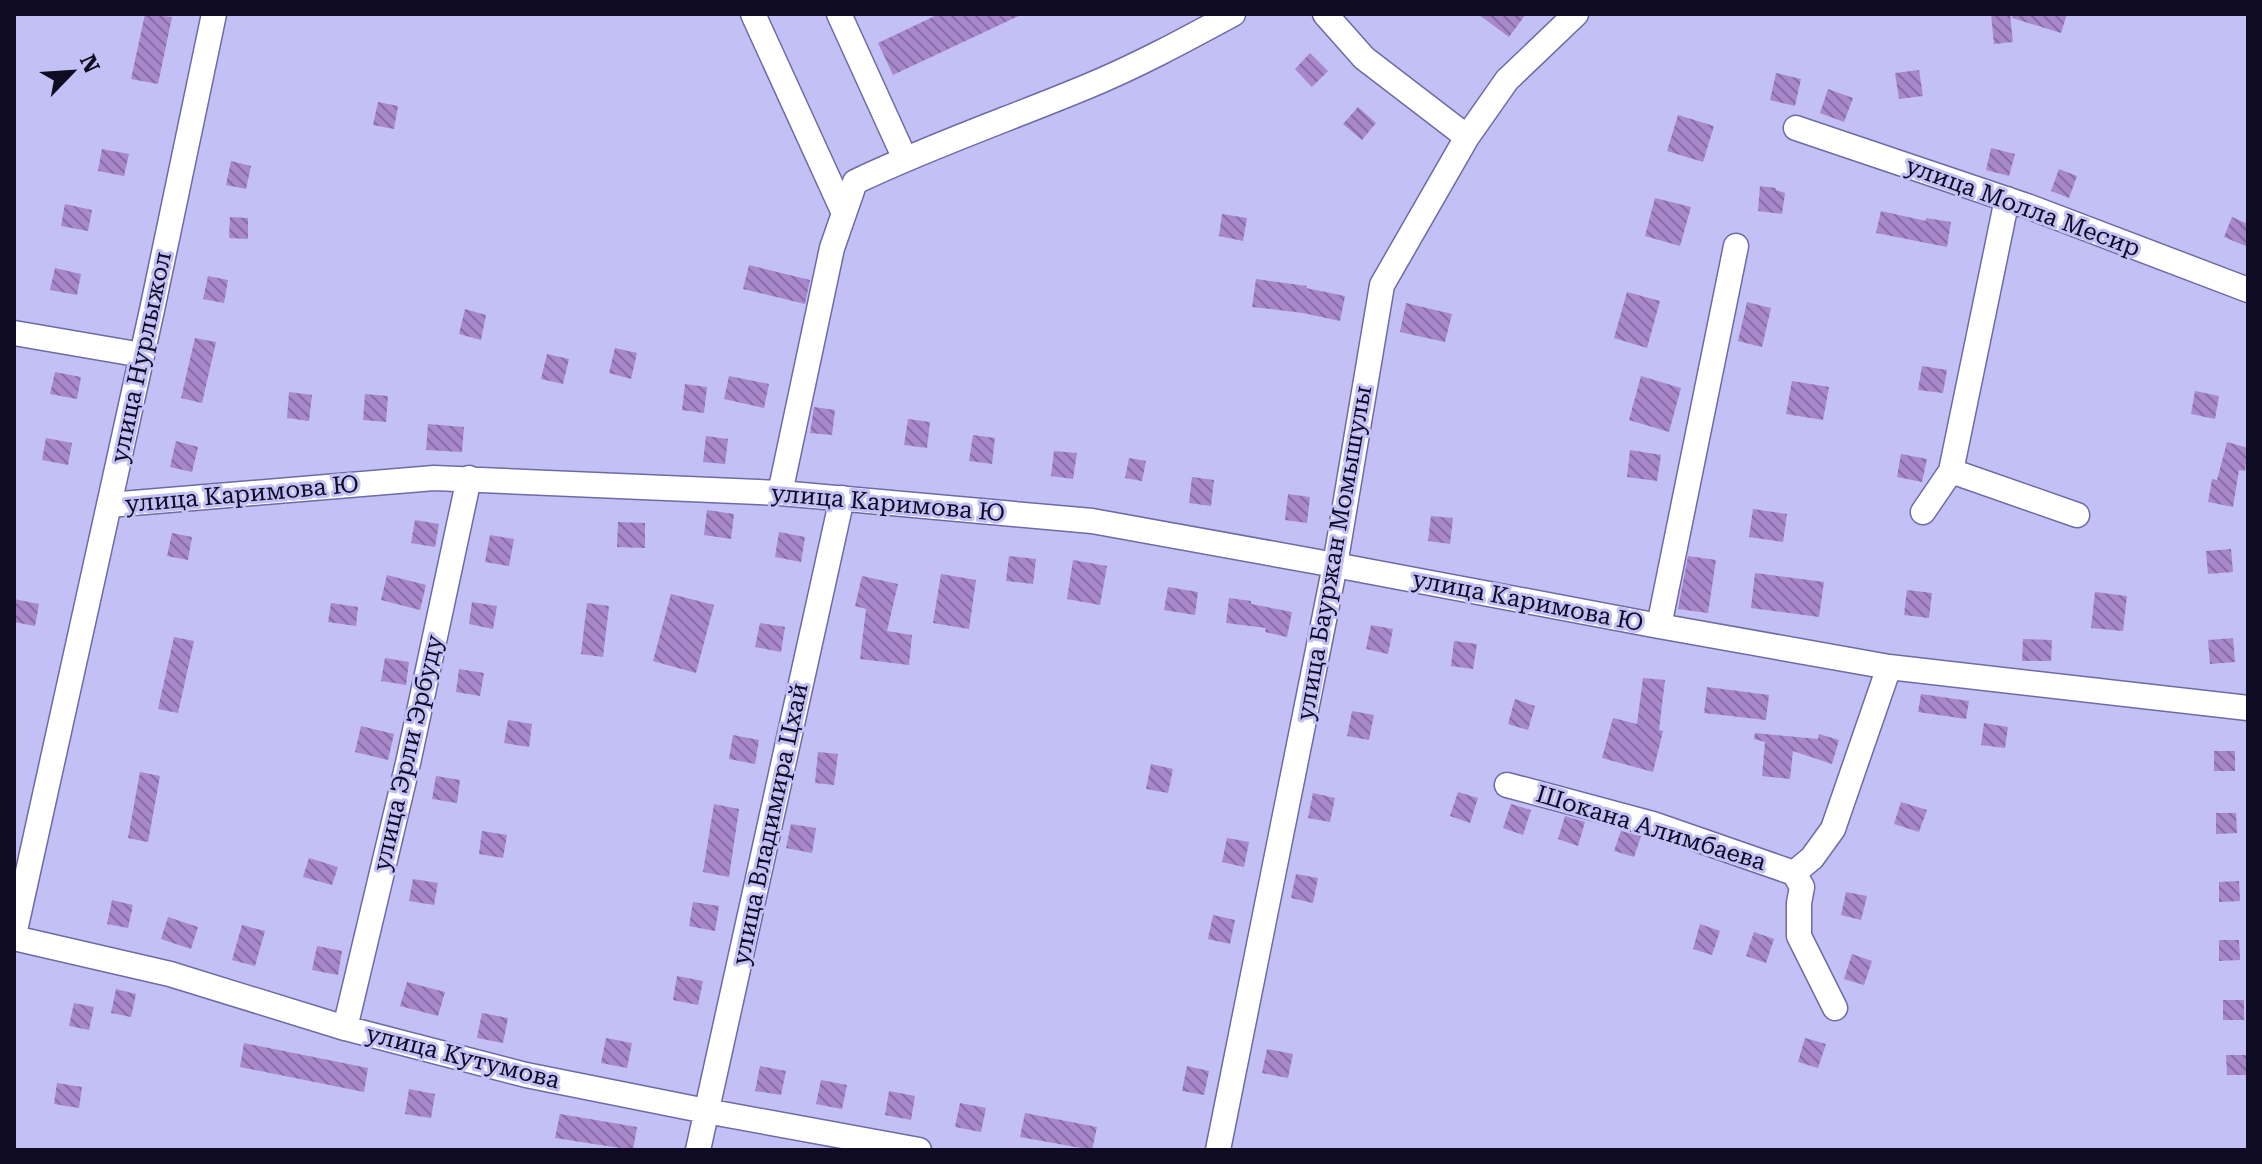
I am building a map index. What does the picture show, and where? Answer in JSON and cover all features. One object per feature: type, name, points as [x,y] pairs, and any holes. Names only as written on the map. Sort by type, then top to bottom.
[{"type":"street","name":"улица Нурлыжол","points":[[14,936],[214,14]]},
{"type":"street","points":[[753,14],[843,211]]},
{"type":"street","points":[[839,14],[905,159]]},
{"type":"street","points":[[780,493],[832,248],[855,182],[1147,60],[1233,14]]},
{"type":"street","points":[[1325,14],[1364,58],[1467,137]]},
{"type":"street","name":"улица Бауржан Момышулы","points":[[1218,1150],[1335,565],[1382,285],[1467,137],[1507,80],[1576,14]]},
{"type":"street","name":"улица Молла Месир","points":[[1796,128],[2007,199],[2248,290]]},
{"type":"street","points":[[1923,512],[1951,471],[2007,199]]},
{"type":"street","name":"улица Каримова Ю","points":[[1659,626],[1736,246]]},
{"type":"street","points":[[14,333],[142,355]]},
{"type":"street","points":[[1951,471],[2077,515]]},
{"type":"street","name":"улица Каримова Ю","points":[[109,505],[434,478],[469,478],[780,493],[1092,521],[1889,667],[2248,708]]},
{"type":"street","name":"улица Эрли Эрбуду","points":[[345,1028],[408,763],[469,478]]},
{"type":"street","name":"улица Владимира Цхай","points":[[698,1150],[842,498]]},
{"type":"street","name":"Шокана Алимбаева","points":[[1794,873],[1812,858],[1833,829],[1889,667]]},
{"type":"street","name":"Шокана Алимбаева","points":[[1507,785],[1653,824],[1794,873],[1802,887],[1799,936],[1835,1008]]},
{"type":"street","name":"улица Кутумова","points":[[14,936],[170,974],[345,1028],[526,1075],[919,1150]]},
{"type":"building","points":[[145,14],[172,17],[158,84],[131,79]]},
{"type":"building","points":[[939,14],[1023,14],[893,75],[878,43]]},
{"type":"building","points":[[1478,14],[1526,14],[1509,37]]},
{"type":"building","points":[[1991,14],[2010,14],[2013,42],[1994,44]]},
{"type":"building","points":[[2013,14],[2067,14],[2061,33],[2012,18]]},
{"type":"building","points":[[1310,53],[1328,71],[1312,87],[1295,69]]},
{"type":"building","points":[[1919,70],[1923,96],[1899,99],[1895,73]]},
{"type":"building","points":[[1776,73],[1801,79],[1795,106],[1770,100]]},
{"type":"building","points":[[1828,89],[1853,98],[1844,122],[1820,113]]},
{"type":"building","points":[[378,102],[398,106],[394,129],[373,125]]},
{"type":"building","points":[[1358,107],[1376,123],[1362,140],[1343,124]]},
{"type":"building","points":[[1678,115],[1714,126],[1703,162],[1667,151]]},
{"type":"building","points":[[1991,148],[2015,154],[2009,176],[1986,170]]},
{"type":"building","points":[[102,149],[129,154],[124,176],[98,171]]},
{"type":"building","points":[[231,161],[251,166],[246,189],[226,185]]},
{"type":"building","points":[[2059,169],[2077,176],[2069,198],[2051,191]]},
{"type":"building","points":[[1760,186],[1785,193],[1782,214],[1758,211]]},
{"type":"building","points":[[1655,198],[1691,207],[1680,246],[1645,236]]},
{"type":"building","points":[[65,204],[92,210],[88,231],[61,226]]},
{"type":"building","points":[[1881,211],[1926,221],[1926,218],[1951,222],[1947,247],[1876,233]]},
{"type":"building","points":[[1222,214],[1247,218],[1243,241],[1219,236]]},
{"type":"building","points":[[230,217],[248,218],[248,239],[229,238]]},
{"type":"building","points":[[2232,217],[2248,224],[2248,247],[2224,237]]},
{"type":"building","points":[[749,265],[810,280],[805,304],[743,289]]},
{"type":"building","points":[[55,268],[81,274],[77,295],[50,290]]},
{"type":"building","points":[[208,276],[228,280],[224,303],[203,299]]},
{"type":"building","points":[[1256,279],[1307,286],[1345,296],[1340,321],[1252,307]]},
{"type":"building","points":[[1627,292],[1660,301],[1647,348],[1614,338]]},
{"type":"building","points":[[1747,302],[1771,308],[1762,347],[1738,341]]},
{"type":"building","points":[[1406,303],[1452,314],[1445,342],[1400,332]]},
{"type":"building","points":[[465,309],[486,315],[481,340],[459,334]]},
{"type":"building","points":[[195,338],[216,342],[202,403],[181,398]]},
{"type":"building","points":[[615,348],[637,353],[631,379],[609,373]]},
{"type":"building","points":[[547,354],[569,359],[563,384],[541,379]]},
{"type":"building","points":[[1922,366],[1947,370],[1943,393],[1918,390]]},
{"type":"building","points":[[55,372],[81,377],[77,399],[50,394]]},
{"type":"building","points":[[729,376],[769,384],[764,408],[724,399]]},
{"type":"building","points":[[1641,376],[1681,388],[1669,432],[1629,420]]},
{"type":"building","points":[[1792,381],[1829,387],[1823,420],[1786,414]]},
{"type":"building","points":[[685,384],[707,387],[704,413],[682,410]]},
{"type":"building","points":[[2195,391],[2219,396],[2215,419],[2191,414]]},
{"type":"building","points":[[289,392],[312,395],[309,421],[287,418]]},
{"type":"building","points":[[365,394],[388,396],[386,422],[363,420]]},
{"type":"building","points":[[814,407],[835,410],[832,435],[810,433]]},
{"type":"building","points":[[908,419],[930,422],[927,448],[904,445]]},
{"type":"building","points":[[428,424],[464,427],[462,452],[426,450]]},
{"type":"building","points":[[973,435],[995,438],[992,464],[969,461]]},
{"type":"building","points":[[706,436],[728,439],[725,464],[703,462]]},
{"type":"building","points":[[46,438],[72,443],[68,465],[42,460]]},
{"type":"building","points":[[176,441],[198,447],[192,472],[170,467]]},
{"type":"building","points":[[2227,442],[2248,448],[2245,471],[2239,470],[2233,507],[2208,502],[2212,479],[2217,480]]},
{"type":"building","points":[[1630,450],[1661,455],[1657,481],[1627,477]]},
{"type":"building","points":[[1054,451],[1077,453],[1073,479],[1051,476]]},
{"type":"building","points":[[1901,454],[1927,459],[1922,482],[1897,477]]},
{"type":"building","points":[[1129,458],[1146,461],[1142,481],[1125,478]]},
{"type":"building","points":[[1192,477],[1214,480],[1211,506],[1189,503]]},
{"type":"building","points":[[1288,494],[1310,497],[1307,523],[1285,520]]},
{"type":"building","points":[[1753,509],[1787,514],[1783,542],[1749,537]]},
{"type":"building","points":[[707,510],[734,514],[731,539],[704,535]]},
{"type":"building","points":[[1431,516],[1453,518],[1450,544],[1428,541]]},
{"type":"building","points":[[415,520],[439,524],[435,547],[411,543]]},
{"type":"building","points":[[618,522],[645,523],[645,548],[617,547]]},
{"type":"building","points":[[779,532],[805,537],[801,562],[775,557]]},
{"type":"building","points":[[172,533],[192,537],[188,560],[167,556]]},
{"type":"building","points":[[490,535],[514,539],[509,566],[485,562]]},
{"type":"building","points":[[2231,549],[2233,572],[2208,574],[2206,551]]},
{"type":"building","points":[[1009,556],[1036,559],[1033,584],[1006,581]]},
{"type":"building","points":[[1688,556],[1716,560],[1708,613],[1678,609]]},
{"type":"building","points":[[1073,560],[1107,566],[1100,605],[1067,599]]},
{"type":"building","points":[[1755,573],[1824,582],[1819,617],[1751,608]]},
{"type":"building","points":[[941,574],[976,580],[969,629],[933,623]]},
{"type":"building","points":[[387,575],[426,585],[420,610],[381,600]]},
{"type":"building","points":[[862,576],[898,584],[887,631],[912,635],[909,665],[860,659],[866,609],[855,606]]},
{"type":"building","points":[[1168,587],[1198,592],[1195,615],[1164,610]]},
{"type":"building","points":[[1907,590],[1932,593],[1929,618],[1904,615]]},
{"type":"building","points":[[2095,592],[2127,596],[2123,631],[2091,628]]},
{"type":"building","points":[[671,594],[714,605],[696,673],[653,661]]},
{"type":"building","points":[[1229,598],[1292,612],[1287,637],[1265,632],[1266,628],[1226,623]]},
{"type":"building","points":[[14,599],[39,604],[35,626],[14,622]]},
{"type":"building","points":[[472,602],[497,606],[493,629],[469,624]]},
{"type":"building","points":[[331,603],[358,607],[356,626],[328,622]]},
{"type":"building","points":[[587,603],[609,606],[603,657],[581,654]]},
{"type":"building","points":[[760,623],[785,627],[781,652],[755,647]]},
{"type":"building","points":[[1371,625],[1393,629],[1388,654],[1366,649]]},
{"type":"building","points":[[174,637],[194,641],[178,713],[158,709]]},
{"type":"building","points":[[2233,638],[2235,662],[2210,664],[2208,640]]},
{"type":"building","points":[[2023,639],[2052,640],[2051,661],[2022,661]]},
{"type":"building","points":[[1454,641],[1477,644],[1473,669],[1451,666]]},
{"type":"building","points":[[385,658],[409,662],[406,685],[381,681]]},
{"type":"building","points":[[459,669],[484,673],[480,696],[456,692]]},
{"type":"building","points":[[1643,678],[1665,680],[1659,730],[1663,731],[1653,772],[1602,758],[1613,718],[1637,724]]},
{"type":"building","points":[[1707,687],[1769,695],[1766,720],[1704,713]]},
{"type":"building","points":[[1921,694],[1969,701],[1966,719],[1918,712]]},
{"type":"building","points":[[1515,699],[1535,706],[1528,730],[1508,724]]},
{"type":"building","points":[[1352,711],[1374,715],[1369,740],[1347,736]]},
{"type":"building","points":[[508,720],[532,724],[529,747],[504,743]]},
{"type":"building","points":[[1984,723],[2008,727],[2005,748],[1981,745]]},
{"type":"building","points":[[361,726],[394,734],[388,760],[355,752]]},
{"type":"building","points":[[1755,733],[1818,739],[1819,734],[1839,740],[1832,764],[1793,751],[1790,779],[1762,776],[1765,742],[1754,739]]},
{"type":"building","points":[[733,735],[759,740],[755,764],[729,759]]},
{"type":"building","points":[[2214,751],[2235,751],[2235,771],[2214,771]]},
{"type":"building","points":[[818,752],[838,754],[834,785],[815,783]]},
{"type":"building","points":[[1151,764],[1173,769],[1168,793],[1146,789]]},
{"type":"building","points":[[140,772],[160,776],[148,842],[128,838]]},
{"type":"building","points":[[436,776],[460,780],[457,803],[432,799]]},
{"type":"building","points":[[1458,792],[1478,798],[1470,823],[1450,816]]},
{"type":"building","points":[[1313,793],[1335,798],[1330,822],[1308,818]]},
{"type":"building","points":[[1901,802],[1927,810],[1919,832],[1894,824]]},
{"type":"building","points":[[714,804],[739,809],[729,877],[703,872]]},
{"type":"building","points":[[1511,804],[1531,810],[1523,835],[1503,828]]},
{"type":"building","points":[[2216,813],[2236,813],[2237,833],[2216,834]]},
{"type":"building","points":[[1565,816],[1585,822],[1578,846],[1558,839]]},
{"type":"building","points":[[791,824],[816,828],[812,853],[786,848]]},
{"type":"building","points":[[482,831],[507,835],[503,858],[479,854]]},
{"type":"building","points":[[1621,831],[1641,836],[1634,857],[1614,851]]},
{"type":"building","points":[[1227,838],[1249,842],[1244,867],[1222,862]]},
{"type":"building","points":[[309,858],[338,867],[332,885],[303,877]]},
{"type":"building","points":[[1296,874],[1318,878],[1313,903],[1291,898]]},
{"type":"building","points":[[413,879],[438,883],[434,905],[409,901]]},
{"type":"building","points":[[2239,881],[2240,901],[2219,902],[2219,882]]},
{"type":"building","points":[[1846,892],[1867,896],[1861,920],[1841,915]]},
{"type":"building","points":[[112,900],[133,905],[128,928],[107,924]]},
{"type":"building","points":[[693,902],[719,906],[715,931],[689,926]]},
{"type":"building","points":[[1213,915],[1235,920],[1230,944],[1208,939]]},
{"type":"building","points":[[168,917],[198,927],[191,949],[161,939]]},
{"type":"building","points":[[1700,924],[1720,931],[1712,955],[1693,949]]},
{"type":"building","points":[[242,925],[265,931],[255,966],[232,960]]},
{"type":"building","points":[[1754,932],[1774,939],[1766,963],[1746,956]]},
{"type":"building","points":[[2219,940],[2239,940],[2240,960],[2219,961]]},
{"type":"building","points":[[317,946],[342,951],[338,975],[312,970]]},
{"type":"building","points":[[1852,954],[1872,961],[1864,985],[1844,979]]},
{"type":"building","points":[[677,976],[703,981],[698,1005],[673,1000]]},
{"type":"building","points":[[407,982],[445,992],[438,1016],[400,1006]]},
{"type":"building","points":[[116,989],[136,994],[131,1017],[111,1013]]},
{"type":"building","points":[[2223,1000],[2244,1000],[2244,1020],[2223,1020]]},
{"type":"building","points":[[74,1003],[94,1007],[89,1030],[69,1026]]},
{"type":"building","points":[[482,1013],[508,1018],[503,1043],[477,1038]]},
{"type":"building","points":[[606,1038],[632,1043],[627,1068],[601,1063]]},
{"type":"building","points":[[1805,1038],[1826,1044],[1818,1068],[1798,1062]]},
{"type":"building","points":[[244,1043],[368,1068],[364,1092],[240,1067]]},
{"type":"building","points":[[1267,1049],[1293,1054],[1288,1078],[1262,1073]]},
{"type":"building","points":[[2226,1055],[2247,1055],[2248,1075],[2227,1075]]},
{"type":"building","points":[[760,1066],[786,1071],[781,1095],[755,1091]]},
{"type":"building","points":[[1187,1066],[1209,1071],[1204,1095],[1182,1091]]},
{"type":"building","points":[[821,1080],[847,1085],[842,1109],[816,1104]]},
{"type":"building","points":[[57,1083],[82,1087],[79,1108],[54,1104]]},
{"type":"building","points":[[409,1089],[435,1094],[431,1118],[405,1114]]},
{"type":"building","points":[[889,1091],[915,1096],[911,1120],[885,1115]]},
{"type":"building","points":[[960,1103],[986,1108],[981,1132],[955,1127]]},
{"type":"building","points":[[1025,1113],[1097,1127],[1092,1150],[1020,1137]]},
{"type":"building","points":[[560,1114],[637,1127],[633,1150],[555,1138]]}]
